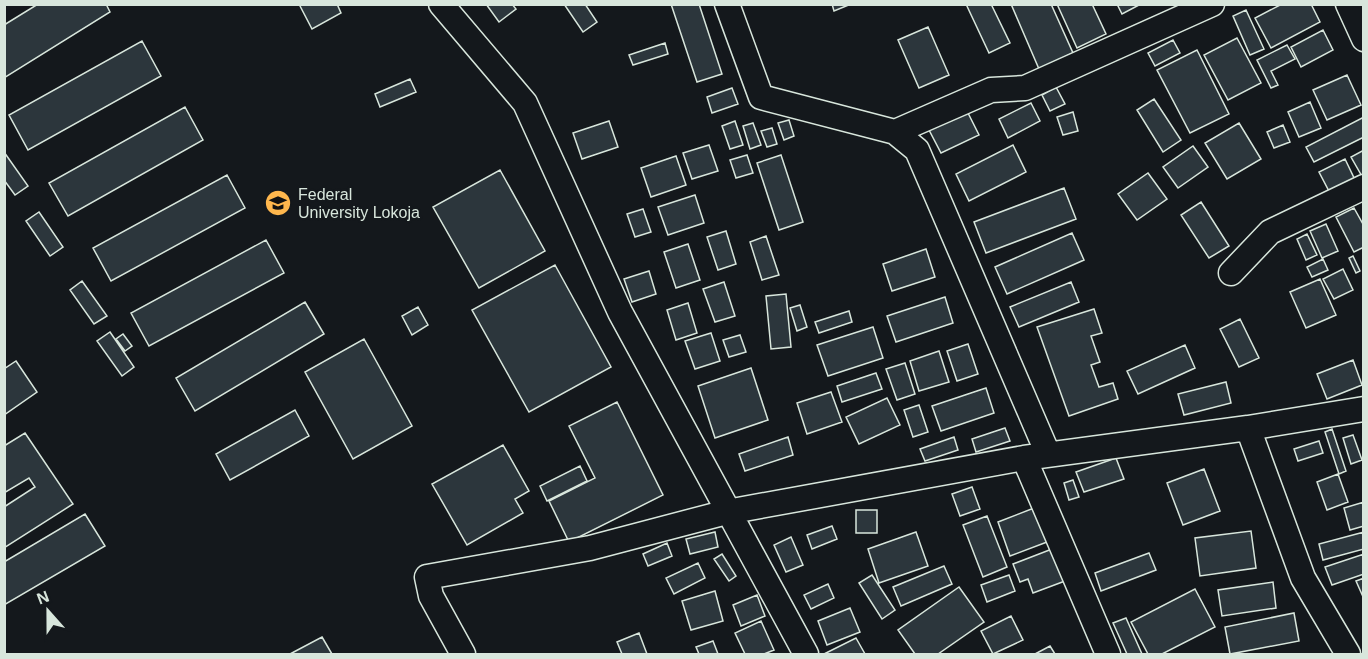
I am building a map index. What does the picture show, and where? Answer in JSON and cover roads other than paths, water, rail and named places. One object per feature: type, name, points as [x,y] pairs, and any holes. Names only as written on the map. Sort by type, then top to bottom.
[{"type":"street","points":[[441,4],[525,103],[620,312],[806,654]]},
{"type":"street","points":[[727,4],[761,97],[895,132],[917,150],[1048,454]]},
{"type":"street","points":[[895,132],[991,90],[1025,88],[1212,4]]},
{"type":"street","points":[[1348,4],[1364,39]]},
{"type":"street","points":[[1231,273],[1269,232],[1364,187]]},
{"type":"street","points":[[463,654],[431,596],[428,577],[590,548],[728,512],[1024,458],[1248,428],[1364,409]]},
{"type":"street","points":[[1248,428],[1303,578],[1348,654]]},
{"type":"street","points":[[1024,458],[1108,654]]},
{"type":"place","name":"Federal University Lokoja","points":[[278,203]]}]
